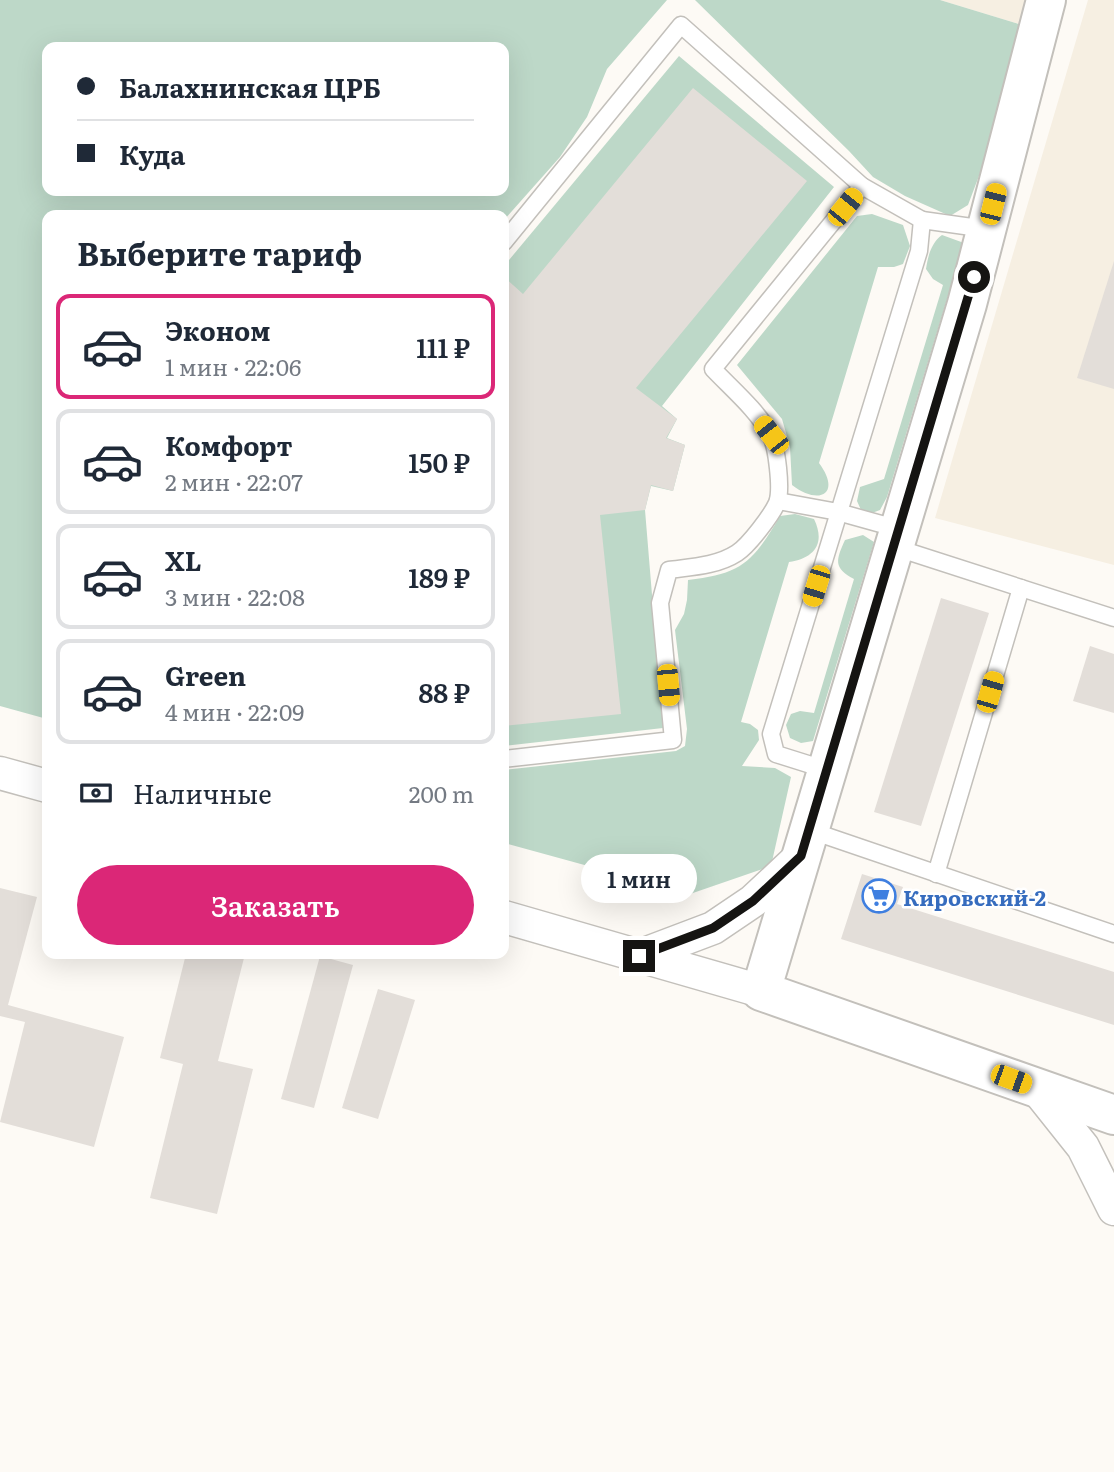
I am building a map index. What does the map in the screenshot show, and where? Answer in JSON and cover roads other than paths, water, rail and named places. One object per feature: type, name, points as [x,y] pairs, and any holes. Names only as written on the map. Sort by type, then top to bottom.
[{"type":"street","points":[[761,991],[967,304],[1046,0]]},
{"type":"street","points":[[0,773],[42,785]]},
{"type":"street","points":[[639,956],[713,928],[753,901],[805,843]]},
{"type":"street","points":[[509,918],[761,991],[1114,1115]]},
{"type":"street","points":[[1036,1088],[1083,1147],[1114,1209]]},
{"type":"lane","points":[[509,236],[681,25],[862,186],[922,220],[986,229]]},
{"type":"lane","points":[[509,758],[673,740],[660,603],[669,570],[710,564],[737,553],[764,523],[778,501],[778,464],[771,435],[713,369],[862,186]]},
{"type":"lane","points":[[827,770],[776,754],[771,734],[919,251],[922,220]]},
{"type":"lane","points":[[778,501],[838,512],[1021,588],[1114,618]]},
{"type":"lane","points":[[936,874],[1021,588]]},
{"type":"lane","points":[[805,843],[936,874],[1114,934]]},
{"type":"place","name":"Кировский-2","points":[[879,896]]}]
